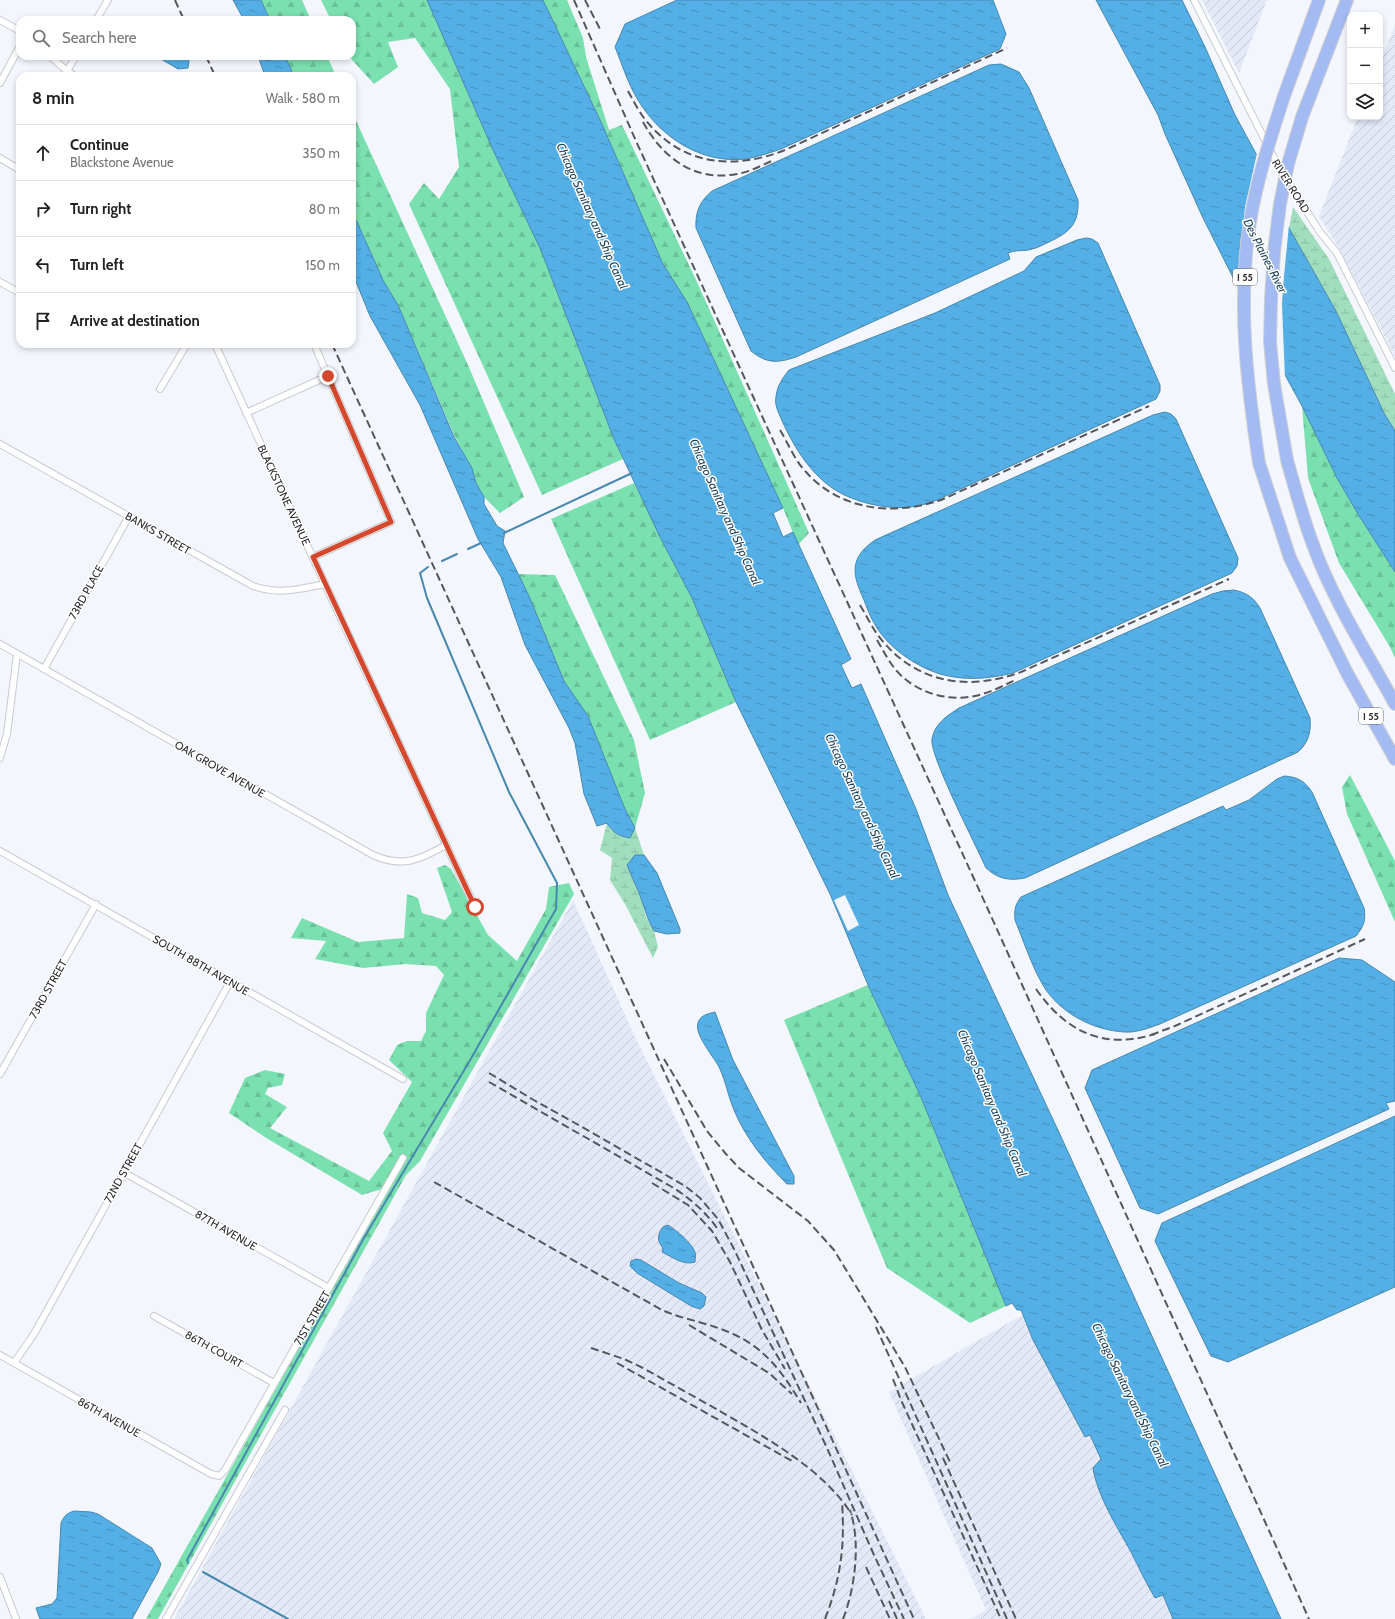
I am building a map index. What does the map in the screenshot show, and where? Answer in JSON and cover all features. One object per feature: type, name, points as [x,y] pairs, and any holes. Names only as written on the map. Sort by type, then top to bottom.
[{"type":"highway","name":"I 55","points":[[1319,0],[1284,96],[1261,168],[1250,222],[1246,274],[1244,335],[1250,399],[1259,463],[1290,558],[1347,673],[1395,759]]},
{"type":"highway","name":"I 55","points":[[1346,0],[1302,117],[1288,164],[1280,204],[1274,252],[1270,342],[1274,384],[1287,460],[1298,501],[1312,543],[1338,602],[1395,704]]},
{"type":"street","points":[[98,16],[108,0]]},
{"type":"street","name":"RIVER ROAD","points":[[1194,0],[1280,170],[1320,232],[1337,253],[1395,368]]},
{"type":"street","points":[[0,20],[16,29]]},
{"type":"street","points":[[0,83],[16,53]]},
{"type":"street","points":[[55,60],[67,71],[74,60]]},
{"type":"street","points":[[0,158],[16,168]]},
{"type":"street","points":[[0,282],[16,291]]},
{"type":"street","points":[[160,389],[184,348]]},
{"type":"street","name":"BLACKSTONE AVENUE","points":[[217,348],[475,907]]},
{"type":"street","points":[[313,557],[391,522],[316,348]]},
{"type":"street","points":[[246,413],[328,376]]},
{"type":"street","name":"BANKS STREET","points":[[0,444],[252,586],[263,590],[280,592],[325,584]]},
{"type":"street","name":"73RD PLACE","points":[[44,668],[129,516]]},
{"type":"street","name":"OAK GROVE AVENUE","points":[[0,644],[372,855],[394,861],[414,861],[446,845]]},
{"type":"street","points":[[0,758],[7,734],[17,654]]},
{"type":"street","name":"SOUTH 88TH AVENUE","points":[[0,851],[403,1079]]},
{"type":"street","name":"73RD STREET","points":[[0,1074],[96,904]]},
{"type":"street","name":"72ND STREET","points":[[14,1363],[34,1334],[230,982]]},
{"type":"street","name":"71ST STREET","points":[[219,1476],[225,1470],[403,1158]]},
{"type":"street","name":"87TH AVENUE","points":[[123,1172],[329,1288]]},
{"type":"street","name":"86TH COURT","points":[[154,1316],[274,1383]]},
{"type":"street","name":"86TH AVENUE","points":[[0,1355],[211,1474],[219,1476]]},
{"type":"street","points":[[166,1619],[285,1410]]},
{"type":"street","points":[[0,1577],[16,1619]]},
{"type":"shaded area","points":[[1202,0],[1267,0],[1239,73]]},
{"type":"shaded area","points":[[1395,25],[1395,356],[1339,248],[1319,216],[1357,120],[1383,120],[1383,55]]},
{"type":"shaded area","points":[[573,900],[636,1039],[926,1619],[174,1619]]},
{"type":"shaded area","points":[[1022,1315],[1033,1340],[1085,1437],[1090,1435],[1101,1459],[1093,1468],[1095,1478],[1119,1531],[1155,1598],[1163,1595],[1173,1619],[971,1619],[986,1610],[889,1392]]},
{"type":"green space","points":[[261,0],[302,0],[309,16],[268,16]]},
{"type":"green space","points":[[321,0],[427,0],[494,152],[540,248],[623,459],[542,495],[409,204],[424,183],[439,199],[459,167],[450,89],[415,38],[388,42],[398,67],[374,84],[352,60],[356,60],[356,16],[329,16]]},
{"type":"green space","points":[[543,0],[567,0],[583,38],[586,57],[609,130],[622,125],[698,284],[809,533],[798,545],[783,508],[687,302],[663,264],[601,122]]},
{"type":"green space","points":[[287,60],[329,60],[334,72],[292,72]]},
{"type":"green space","points":[[356,121],[468,365],[524,497],[500,513],[484,497],[476,483],[472,468],[455,437],[398,305],[384,282],[356,220]]},
{"type":"green space","points":[[1293,207],[1329,259],[1395,394],[1395,431],[1384,413],[1336,311],[1289,228]]},
{"type":"green space","points":[[1302,406],[1337,478],[1395,572],[1395,658],[1390,647],[1339,563],[1308,478]]},
{"type":"green space","points":[[634,483],[692,598],[736,702],[650,740],[551,519]]},
{"type":"green space","points":[[517,574],[555,575],[634,740],[645,793],[635,828],[625,809],[588,716],[564,681],[529,596]]},
{"type":"green space","points":[[1350,775],[1395,861],[1395,922],[1347,814],[1342,787]]},
{"type":"green space","points":[[607,823],[611,830],[630,837],[635,828],[644,855],[635,856],[627,865],[643,904],[645,915],[654,931],[658,947],[653,958],[625,904],[610,880],[612,858],[600,850]]},
{"type":"green space","points":[[445,865],[451,869],[488,935],[517,961],[546,909],[549,887],[569,883],[574,894],[420,1161],[406,1175],[158,1619],[146,1619],[384,1197],[382,1189],[362,1195],[268,1139],[229,1113],[245,1078],[265,1070],[285,1074],[282,1085],[268,1088],[265,1094],[287,1107],[270,1128],[369,1181],[392,1151],[383,1133],[412,1082],[389,1060],[397,1045],[407,1041],[421,1041],[426,1031],[426,1013],[444,975],[436,966],[405,964],[363,968],[315,959],[326,941],[291,938],[302,918],[358,942],[404,938],[407,894],[418,898],[422,913],[445,920],[452,912],[437,868]]},
{"type":"green space","points":[[868,985],[920,1095],[1006,1306],[970,1323],[887,1268],[784,1020]]},
{"type":"water","points":[[233,0],[261,0],[268,16],[242,16]]},
{"type":"water","name":"Chicago Sanitary and Ship Canal","points":[[427,0],[543,0],[601,122],[663,264],[687,302],[783,508],[773,513],[783,537],[793,532],[851,659],[841,665],[852,688],[861,684],[916,809],[948,895],[1063,1141],[1281,1619],[1173,1619],[1163,1595],[1155,1598],[1114,1522],[1103,1500],[1095,1478],[1093,1468],[1101,1459],[1090,1435],[1085,1437],[1033,1340],[1021,1310],[1017,1310],[1012,1303],[1006,1306],[920,1095],[868,985],[830,894],[736,702],[692,598],[660,537],[614,439],[540,248],[494,152]]},
{"type":"water","points":[[677,0],[993,0],[1006,34],[1000,49],[781,149],[745,159],[729,159],[713,157],[698,152],[683,145],[658,126],[634,94],[615,47],[625,24]]},
{"type":"water","name":"Des Plaines River","points":[[1096,0],[1182,0],[1205,47],[1235,115],[1260,161],[1289,228],[1336,311],[1384,413],[1395,431],[1395,572],[1337,478],[1302,406],[1249,309],[1203,218],[1158,115]]},
{"type":"water","points":[[163,60],[189,60],[188,68],[178,69]]},
{"type":"water","points":[[259,60],[287,60],[292,72],[264,72]]},
{"type":"water","points":[[1001,64],[1019,72],[1029,88],[1078,200],[1077,215],[1068,231],[1036,248],[1008,253],[1010,259],[796,357],[773,361],[762,358],[751,351],[696,228],[697,212],[704,199],[712,191],[989,65]]},
{"type":"water","points":[[356,220],[384,282],[398,305],[454,437],[472,468],[476,483],[484,497],[484,504],[497,526],[505,531],[503,543],[529,596],[564,681],[588,716],[625,809],[635,828],[630,838],[617,834],[607,823],[597,826],[584,794],[575,743],[569,728],[525,645],[501,577],[478,539],[420,405],[370,316],[356,282]]},
{"type":"water","points":[[1086,238],[1092,239],[1098,243],[1160,385],[1160,391],[1156,399],[937,500],[920,506],[901,508],[877,505],[854,499],[830,487],[811,468],[789,435],[777,407],[777,389],[789,370],[935,313],[1024,271],[1036,257],[1077,240]]},
{"type":"water","points":[[1165,412],[1171,414],[1176,419],[1238,558],[1237,566],[1232,573],[1013,673],[995,677],[958,678],[940,674],[912,661],[886,640],[874,623],[860,591],[855,574],[857,560],[861,553],[875,540],[1153,415]]},
{"type":"water","points":[[1234,590],[1249,596],[1260,608],[1310,718],[1310,728],[1307,741],[1302,748],[1298,752],[1025,878],[1009,879],[999,877],[990,872],[986,868],[954,802],[938,763],[933,748],[932,739],[939,724],[959,708],[1212,594]]},
{"type":"water","points":[[1284,776],[1293,777],[1300,780],[1312,792],[1364,908],[1364,923],[1356,936],[1160,1024],[1138,1031],[1113,1031],[1080,1020],[1053,999],[1037,974],[1015,920],[1015,908],[1021,897],[1223,806],[1226,810],[1249,800],[1277,779]]},
{"type":"water","points":[[635,855],[644,855],[657,873],[680,929],[680,933],[667,934],[654,931],[627,865]]},
{"type":"water","points":[[1339,958],[1362,960],[1395,982],[1395,1101],[1386,1103],[1389,1109],[1158,1214],[1140,1208],[1085,1088],[1092,1070]]},
{"type":"water","points":[[715,1012],[733,1060],[794,1176],[794,1184],[787,1184],[757,1150],[744,1131],[732,1105],[720,1069],[699,1034],[699,1020],[705,1015]]},
{"type":"water","points":[[1395,1116],[1395,1287],[1228,1362],[1211,1356],[1155,1241],[1162,1223]]},
{"type":"water","points":[[668,1225],[693,1248],[695,1252],[695,1262],[682,1262],[662,1252],[663,1248],[659,1242],[659,1235],[663,1227]]},
{"type":"water","points":[[636,1259],[641,1260],[679,1283],[702,1293],[706,1297],[704,1306],[700,1309],[691,1306],[637,1273],[630,1266],[631,1261]]},
{"type":"water","points":[[74,1511],[98,1514],[152,1548],[161,1564],[132,1619],[40,1619],[36,1608],[52,1604],[57,1598],[61,1523],[66,1515]]},
{"type":"pier","points":[[1257,153],[1289,225],[1282,304],[1285,379],[1237,289],[1245,207]]},
{"type":"pier","points":[[845,895],[859,925],[848,931],[834,900]]},
{"type":"waterway","points":[[504,533],[632,473]]},
{"type":"waterway","points":[[468,549],[481,543]]},
{"type":"waterway","points":[[442,561],[457,554]]},
{"type":"waterway","points":[[188,1563],[187,1560],[365,1236],[469,1062],[556,909],[557,883],[509,792],[427,598],[420,573],[428,567]]},
{"type":"waterway","points":[[203,1572],[288,1619]]},
{"type":"railway","points":[[175,0],[182,16]]},
{"type":"railway","points":[[574,0],[636,141],[986,905],[1309,1619]]},
{"type":"railway","points":[[585,0],[600,29]]},
{"type":"railway","points":[[628,91],[644,118],[658,134],[674,146],[690,154],[708,160],[746,160],[765,157],[785,150],[1007,48]]},
{"type":"railway","points":[[208,60],[213,72]]},
{"type":"railway","points":[[643,122],[651,135],[670,156],[694,171],[721,176],[737,174],[751,170],[774,160]]},
{"type":"railway","points":[[334,348],[914,1619]]},
{"type":"railway","points":[[780,430],[802,468],[820,485],[835,495],[869,507],[905,508],[941,500],[1149,406]]},
{"type":"railway","points":[[860,605],[877,634],[891,651],[907,663],[924,673],[942,679],[961,682],[981,681],[1001,678],[1021,672],[1229,579]]},
{"type":"railway","points":[[877,640],[892,666],[903,677],[911,684],[931,693],[953,698],[964,698],[991,691],[1015,680]]},
{"type":"railway","points":[[1151,1035],[1175,1026],[1365,939]]},
{"type":"railway","points":[[1036,989],[1060,1016],[1073,1026],[1088,1034],[1119,1040],[1155,1034]]},
{"type":"railway","points":[[664,1059],[707,1131],[726,1154],[739,1168],[808,1221],[834,1250],[905,1367],[950,1462]]},
{"type":"railway","points":[[489,1073],[685,1186],[700,1198],[718,1219],[734,1249],[827,1448],[904,1619]]},
{"type":"railway","points":[[489,1082],[679,1191],[704,1212],[719,1231]]},
{"type":"railway","points":[[434,1182],[662,1310],[715,1327],[744,1339],[766,1356],[775,1366],[793,1389],[801,1403]]},
{"type":"railway","points":[[652,1183],[688,1205],[712,1231],[730,1262],[762,1330],[785,1369]]},
{"type":"railway","points":[[689,1325],[769,1373],[792,1394]]},
{"type":"railway","points":[[876,1327],[1007,1619]]},
{"type":"railway","points":[[591,1348],[624,1359],[643,1368],[773,1443],[809,1468],[826,1483],[840,1498],[852,1515]]},
{"type":"railway","points":[[617,1363],[792,1461]]},
{"type":"railway","points":[[893,1379],[901,1400],[1001,1619]]},
{"type":"railway","points":[[943,1458],[1016,1619]]},
{"type":"railway","points":[[825,1619],[835,1589],[841,1561],[843,1533],[842,1502]]},
{"type":"railway","points":[[843,1619],[851,1594],[856,1551],[850,1510]]},
{"type":"railway","points":[[866,1567],[890,1619]]},
{"type":"railway","points":[[889,1601],[897,1619]]},
{"type":"route","points":[[328,376],[391,522],[323,554],[313,557],[475,907]]}]
